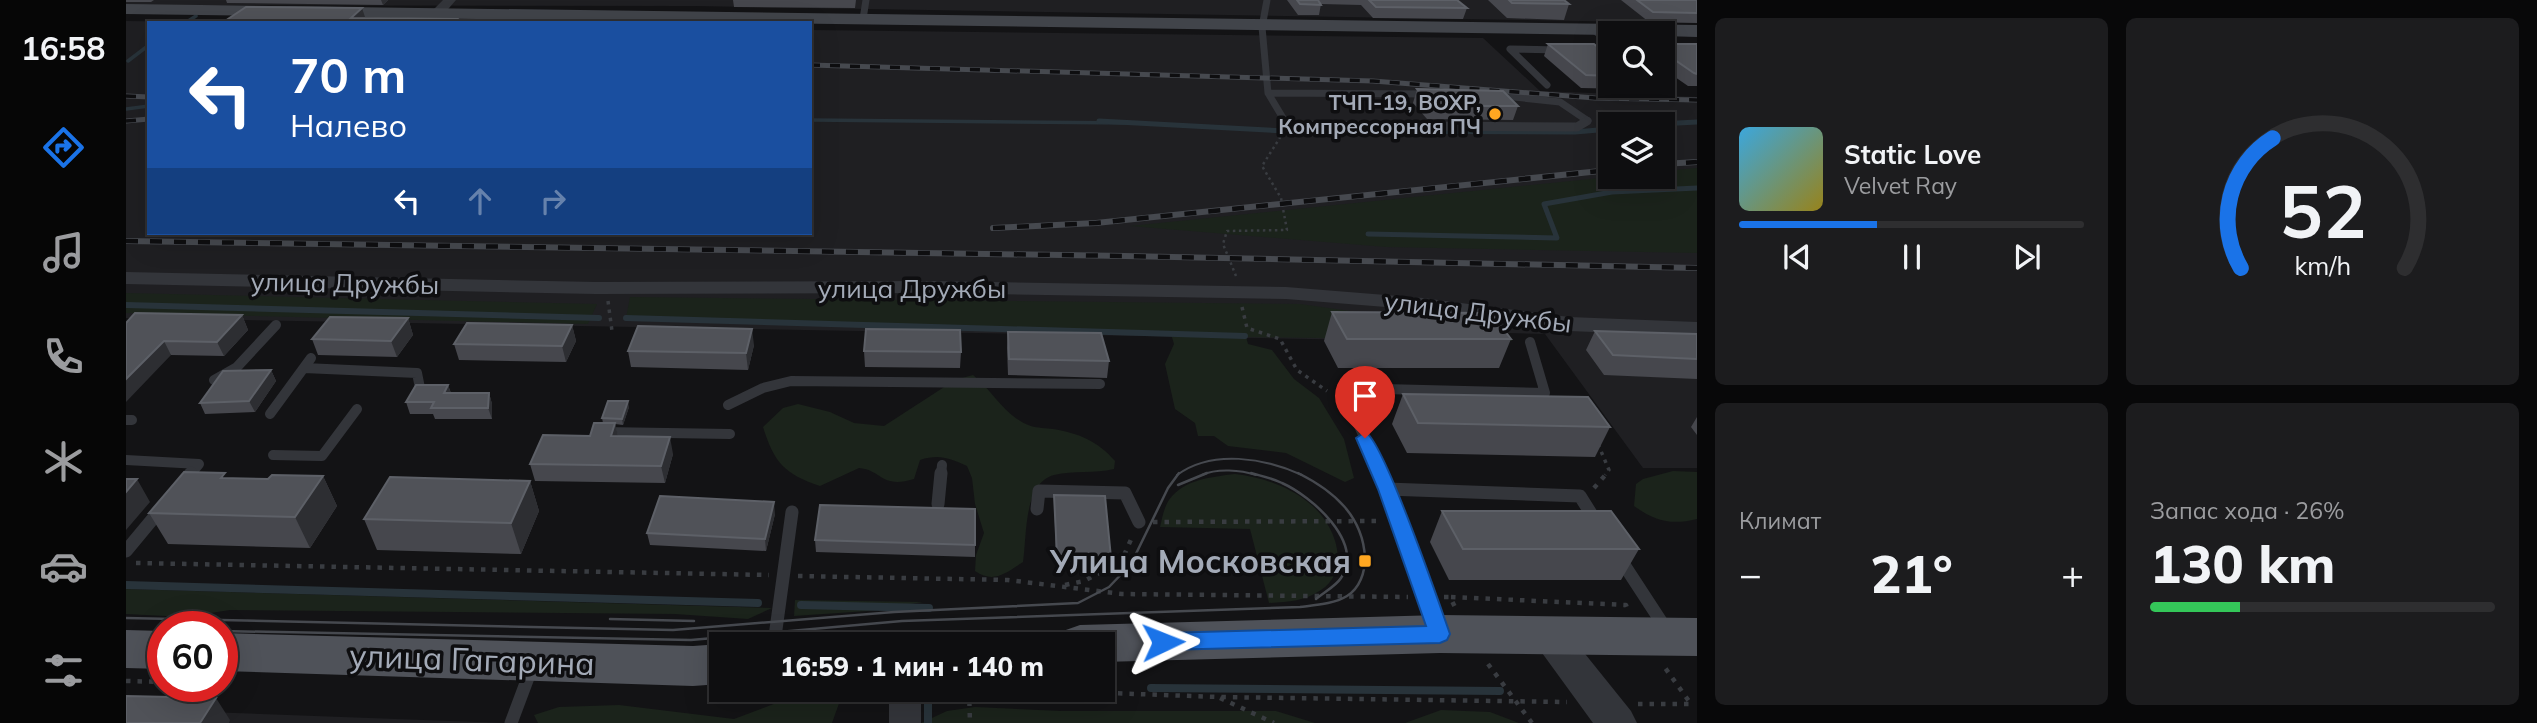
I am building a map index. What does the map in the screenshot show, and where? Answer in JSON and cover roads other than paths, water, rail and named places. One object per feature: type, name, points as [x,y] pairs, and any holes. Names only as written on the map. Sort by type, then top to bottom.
[{"type":"main road","points":[[126,9],[444,6],[863,19],[1697,32]]},
{"type":"main road","points":[[1115,641],[1442,615],[1548,635],[1684,637]]},
{"type":"main road","points":[[126,649],[147,650]]},
{"type":"main road","name":"улица Гагарина","points":[[238,652],[709,665]]},
{"type":"street","name":"улица Дружбы","points":[[126,278],[596,288],[934,287],[1286,293],[1423,304],[1569,324],[1697,329]]},
{"type":"street","points":[[1548,635],[1617,723]]},
{"type":"street","points":[[905,702],[905,723]]},
{"type":"lane","points":[[863,19],[866,0]]},
{"type":"lane","points":[[1267,0],[1262,27],[1268,93],[1287,125],[1577,127],[1588,121],[1560,102],[1481,95]]},
{"type":"lane","points":[[1594,30],[1598,33]]},
{"type":"lane","points":[[1547,85],[1510,50],[1598,50]]},
{"type":"lane","points":[[1268,93],[1444,94]]},
{"type":"lane","points":[[214,380],[237,367],[275,325]]},
{"type":"lane","points":[[1442,615],[1342,388],[1545,393],[1530,342]]},
{"type":"lane","points":[[270,414],[311,358]]},
{"type":"lane","points":[[304,368],[417,373],[420,388]]},
{"type":"lane","points":[[728,405],[764,388],[791,381],[1100,384]]},
{"type":"lane","points":[[272,455],[323,456],[357,409]]},
{"type":"lane","points":[[591,432],[730,434]]},
{"type":"lane","points":[[126,460],[199,464],[126,551]]},
{"type":"lane","points":[[938,503],[942,465]]},
{"type":"lane","points":[[1387,489],[1580,496],[1684,637]]},
{"type":"lane","points":[[1037,509],[1039,491],[1125,493],[1139,522]]},
{"type":"lane","points":[[775,632],[792,512]]},
{"type":"lane","points":[[511,723],[534,661]]},
{"type":"waterway","points":[[188,21],[196,16]]},
{"type":"waterway","points":[[128,61],[147,47]]},
{"type":"waterway","points":[[126,109],[147,106]]},
{"type":"waterway","points":[[812,120],[1133,123]]},
{"type":"waterway","points":[[1099,121],[1285,131],[1598,130]]},
{"type":"waterway","points":[[1675,123],[1697,122],[1676,123]]},
{"type":"waterway","points":[[1368,234],[1557,238],[1544,204],[1612,192],[1697,188]]},
{"type":"waterway","points":[[126,305],[599,318]]},
{"type":"waterway","points":[[626,318],[1245,336]]},
{"type":"waterway","points":[[126,585],[758,603]]},
{"type":"waterway","points":[[801,605],[929,608]]},
{"type":"waterway","points":[[1151,688],[1500,691]]},
{"type":"waterway","points":[[928,702],[928,723]]},
{"type":"tram line","points":[[1178,474],[1206,462],[1239,459],[1272,464],[1301,475]]},
{"type":"tram line","points":[[1203,475],[1229,471],[1256,475]]},
{"type":"tram line","points":[[1203,475],[1207,473]]},
{"type":"tram line","points":[[1251,473],[1278,481],[1307,498],[1320,509],[1341,536],[1347,564],[1339,581],[1316,599]]},
{"type":"tram line","points":[[126,618],[673,630],[894,612],[1078,603],[1109,587],[1131,564],[1168,488],[1178,474]]},
{"type":"tram line","points":[[1178,485],[1203,475]]},
{"type":"tram line","points":[[238,631],[691,640],[902,621],[1300,607],[1342,599],[1352,593],[1363,574],[1365,558],[1359,530],[1344,506],[1323,488],[1301,475]]},
{"type":"tram line","points":[[610,619],[694,621]]},
{"type":"railway","points":[[812,65],[1373,81],[1595,98],[1697,100]]},
{"type":"railway","points":[[126,96],[147,97]]},
{"type":"railway","points":[[126,121],[147,119]]},
{"type":"railway","points":[[1675,163],[1697,162]]},
{"type":"railway","points":[[993,228],[1096,223],[1598,171]]},
{"type":"railway","points":[[126,241],[1125,256],[1697,268]]},
{"type":"place","name":"ТЧП-19, ВОХР, Компрессорная ПЧ","points":[[1495,114]]},
{"type":"place","name":"Улица Московская","points":[[1365,561]]}]
